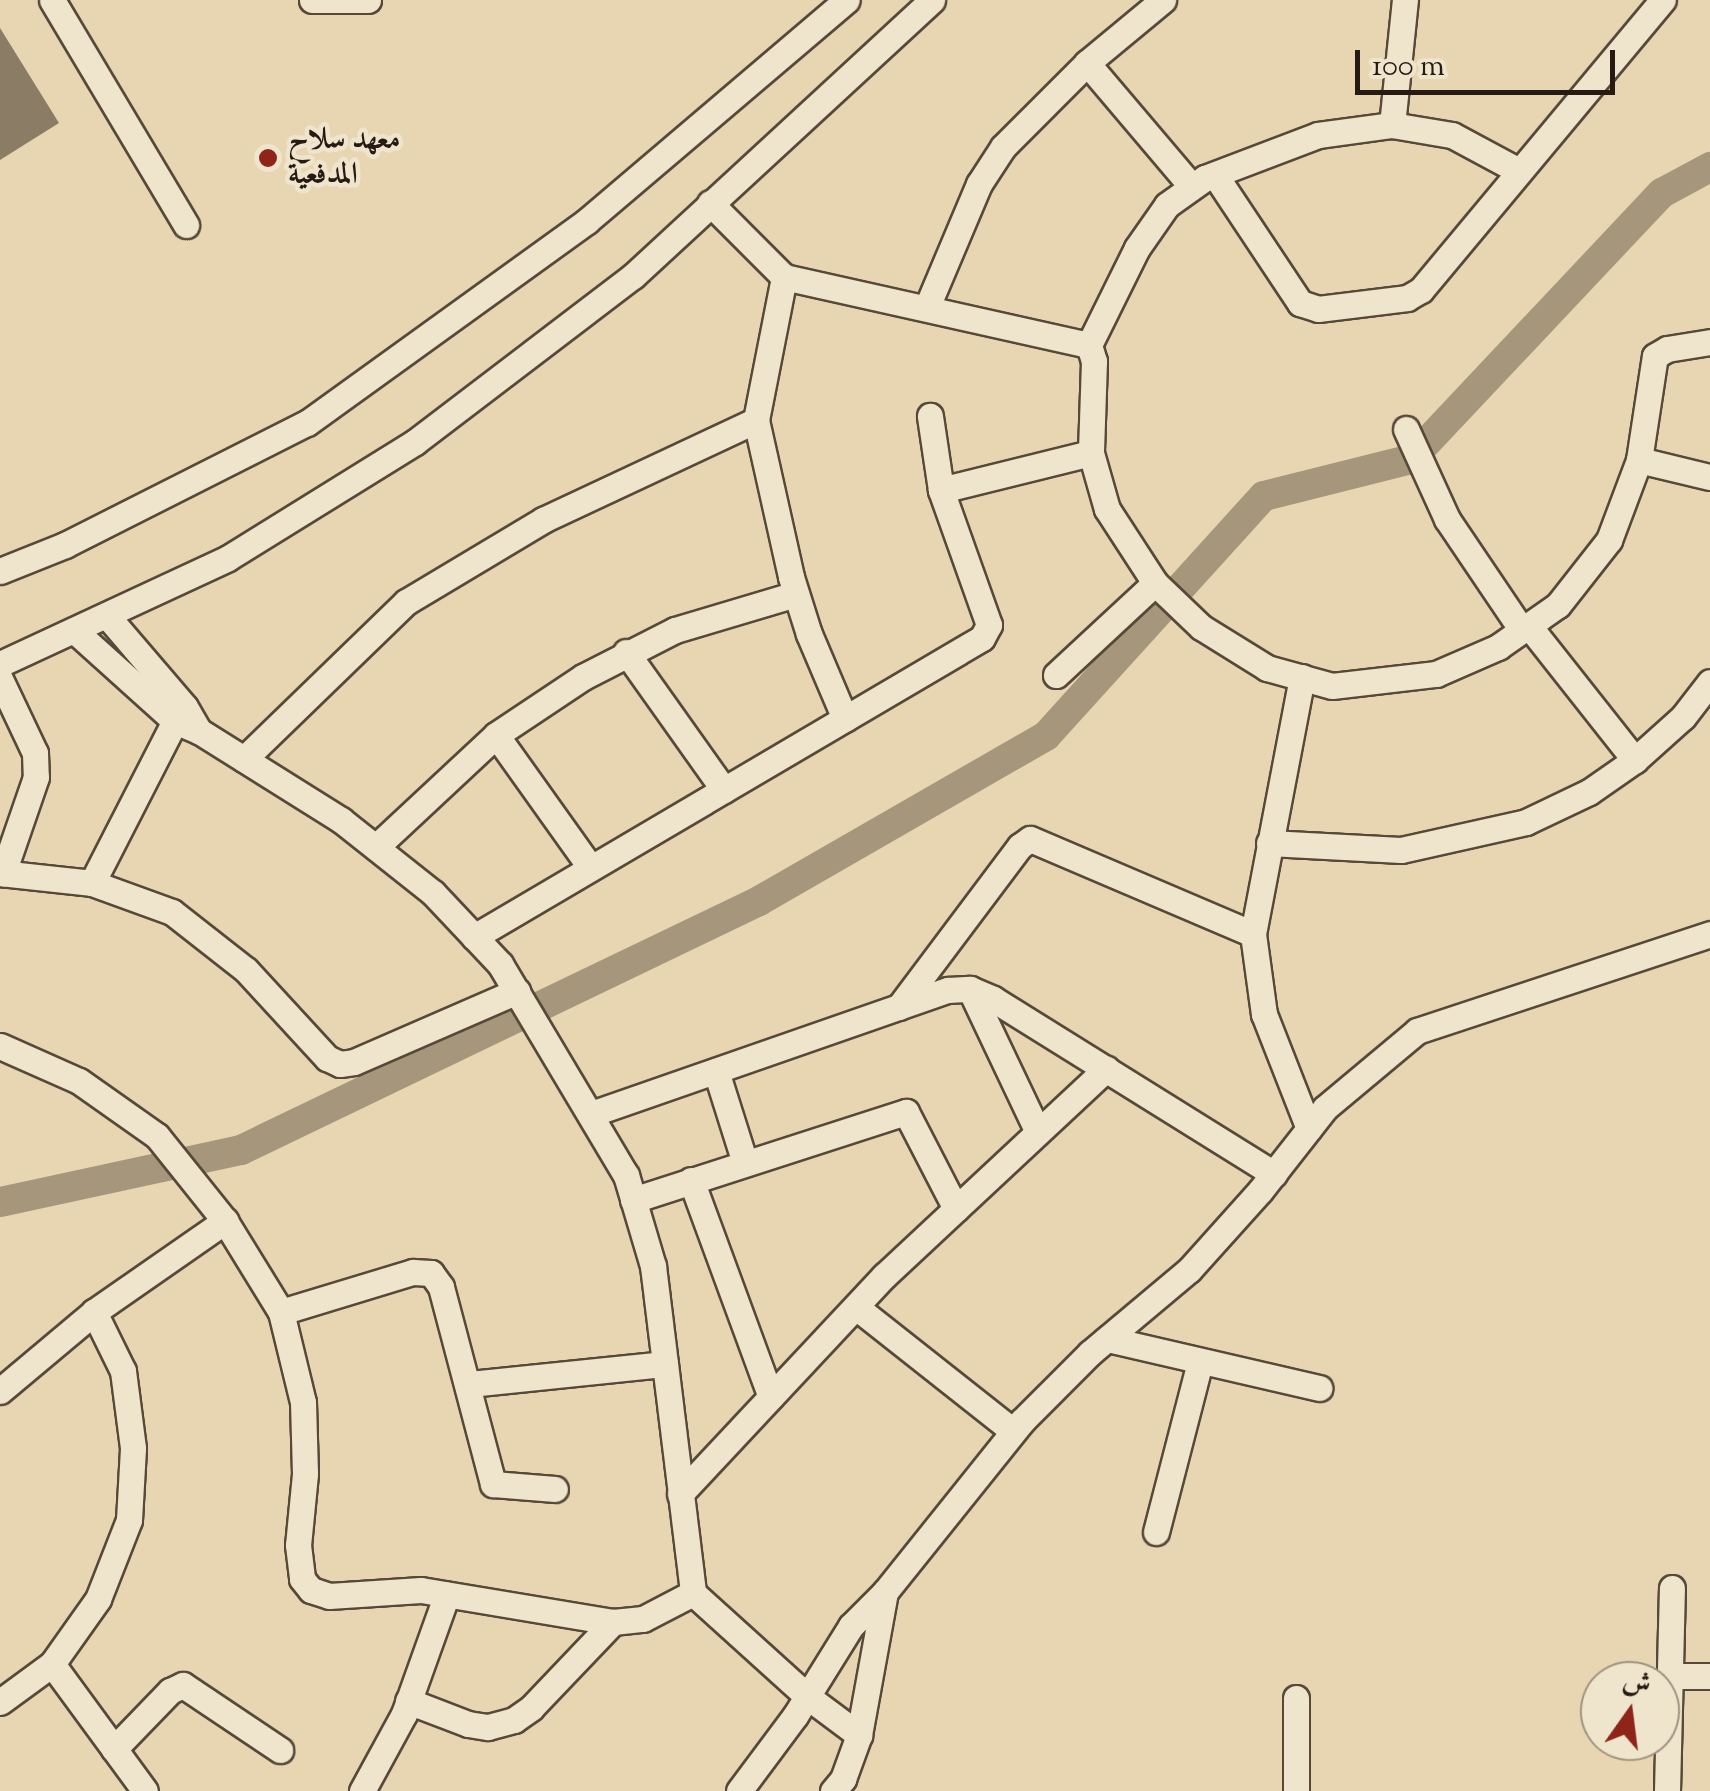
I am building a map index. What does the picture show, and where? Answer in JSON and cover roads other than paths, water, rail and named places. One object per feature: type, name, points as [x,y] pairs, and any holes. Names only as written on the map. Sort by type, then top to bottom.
[{"type":"street","points":[[52,0],[186,226]]},
{"type":"street","points":[[312,0],[368,0]]},
{"type":"street","points":[[0,571],[66,546],[307,423],[586,221],[846,0]]},
{"type":"street","points":[[0,664],[76,632],[228,558],[415,442],[632,276],[932,0]]},
{"type":"street","points":[[927,307],[979,184],[1003,147],[1087,63],[1163,0]]},
{"type":"street","points":[[1392,126],[1405,0]]},
{"type":"street","points":[[1087,63],[1203,181],[1300,303],[1318,309],[1414,294],[1663,0]]},
{"type":"street","points":[[1517,170],[1452,135],[1392,126],[1318,136],[1203,181],[1167,205],[1137,248],[1089,344],[1094,362],[1091,453],[1107,509],[1167,596],[1201,628],[1267,668],[1332,686],[1436,674],[1498,646],[1558,605],[1610,540],[1639,460],[1655,356],[1667,349],[1710,342]]},
{"type":"street","points":[[710,203],[784,277],[1089,344]]},
{"type":"street","points":[[784,277],[756,420],[796,594],[845,719]]},
{"type":"street","points":[[474,937],[982,638],[990,625],[941,490],[930,416]]},
{"type":"street","points":[[244,759],[406,602],[543,520],[756,420]]},
{"type":"street","points":[[1406,429],[1447,519],[1526,628],[1635,760]]},
{"type":"street","points":[[941,490],[1091,453]]},
{"type":"street","points":[[1639,460],[1710,477]]},
{"type":"street","points":[[376,848],[496,735],[626,652],[675,630],[796,594]]},
{"type":"street","points":[[1056,675],[1167,596]]},
{"type":"street","points":[[92,883],[187,726],[185,707],[108,617]]},
{"type":"street","points":[[76,632],[187,726],[244,759],[376,848],[433,893],[517,991],[626,1175],[634,1200],[653,1266],[693,1593],[808,1697],[859,1735]]},
{"type":"street","points":[[626,652],[724,790]]},
{"type":"street","points":[[1302,678],[1253,934],[1264,1014],[1309,1129]]},
{"type":"street","points":[[0,680],[35,752],[36,777],[1,873],[92,883],[172,912],[246,970],[327,1058],[340,1064],[354,1062],[517,991]]},
{"type":"street","points":[[1269,843],[1401,850],[1526,822],[1589,792],[1700,715],[1710,682]]},
{"type":"street","points":[[496,735],[591,868]]},
{"type":"street","points":[[899,1007],[1020,846],[1030,839],[1253,934]]},
{"type":"street","points":[[738,1791],[808,1697],[851,1626],[885,1592],[1014,1431],[1106,1339],[1188,1270],[1274,1174],[1325,1108],[1417,1031],[1710,934]]},
{"type":"street","points":[[591,1114],[948,990],[970,989],[993,998],[1274,1174]]},
{"type":"street","points":[[970,989],[1038,1132]]},
{"type":"street","points":[[0,1046],[78,1080],[157,1136],[225,1220],[281,1312],[303,1402],[305,1474],[298,1546],[302,1578],[311,1590],[329,1596],[394,1589],[446,1594],[612,1622],[643,1619],[693,1593]]},
{"type":"street","points":[[680,1494],[856,1307],[1106,1069]]},
{"type":"street","points":[[716,1071],[745,1163]]},
{"type":"street","points":[[634,1200],[906,1112],[956,1209]]},
{"type":"street","points":[[692,1180],[771,1397]]},
{"type":"street","points":[[0,1391],[94,1312],[225,1220]]},
{"type":"street","points":[[281,1312],[412,1272],[430,1273],[441,1287],[470,1384],[493,1484],[554,1489]]},
{"type":"street","points":[[856,1307],[1014,1431]]},
{"type":"street","points":[[0,1702],[52,1664],[98,1600],[129,1520],[133,1448],[123,1370],[94,1312]]},
{"type":"street","points":[[1106,1339],[1319,1388]]},
{"type":"street","points":[[1156,1532],[1200,1362]]},
{"type":"street","points":[[470,1384],[664,1364]]},
{"type":"street","points":[[1670,1661],[1672,1588]]},
{"type":"street","points":[[841,1787],[859,1735],[885,1592]]},
{"type":"street","points":[[362,1791],[408,1700],[446,1594]]},
{"type":"street","points":[[408,1700],[468,1724],[488,1726],[514,1720],[531,1708],[612,1622]]},
{"type":"street","points":[[52,1664],[145,1791]]},
{"type":"street","points":[[1680,1676],[1710,1676]]},
{"type":"street","points":[[114,1749],[170,1691],[184,1685],[280,1750]]},
{"type":"street","points":[[1296,1698],[1296,1791]]},
{"type":"street","points":[[1668,1791],[1669,1761]]},
{"type":"waterway","points":[[0,1202],[241,1150],[759,901],[1046,736],[1264,496],[1411,459],[1662,193],[1710,167]]},
{"type":"place","name":"معهد سلاح المدفعية","points":[[268,158]]}]
